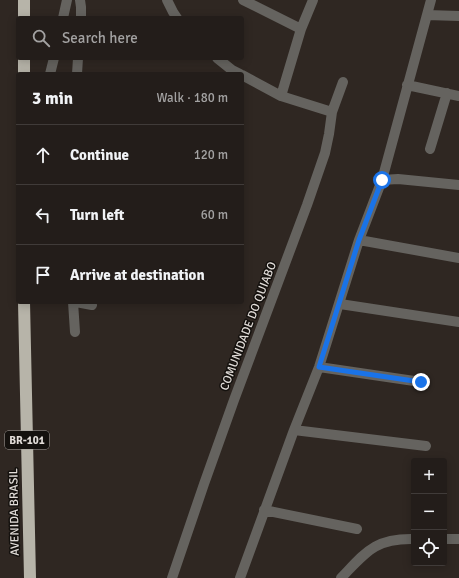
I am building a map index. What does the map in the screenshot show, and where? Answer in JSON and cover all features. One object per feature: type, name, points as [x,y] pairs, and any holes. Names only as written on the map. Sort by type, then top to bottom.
[{"type":"highway","points":[[24,0],[24,16]]},
{"type":"highway","points":[[24,60],[24,72]]},
{"type":"highway","name":"AVENIDA BRASIL","points":[[24,304],[30,578]]},
{"type":"street","points":[[63,16],[67,0]]},
{"type":"street","points":[[80,0],[80,16]]},
{"type":"street","points":[[167,0],[176,16]]},
{"type":"street","points":[[243,0],[301,29]]},
{"type":"street","points":[[281,96],[301,29],[313,0]]},
{"type":"street","points":[[240,578],[264,510],[319,367],[359,240],[382,180],[431,0]]},
{"type":"street","points":[[427,15],[459,16]]},
{"type":"street","points":[[50,72],[54,60]]},
{"type":"street","points":[[78,60],[78,72]]},
{"type":"street","points":[[220,60],[236,72]]},
{"type":"street","points":[[244,77],[281,96],[332,112]]},
{"type":"street","name":"COMUNIDADE DO QUIABO","points":[[172,578],[231,407],[325,153],[330,134],[332,112],[343,82]]},
{"type":"street","points":[[407,85],[459,96]]},
{"type":"street","points":[[430,149],[447,93]]},
{"type":"street","points":[[382,180],[398,179],[458,183]]},
{"type":"street","points":[[359,240],[459,258]]},
{"type":"street","points":[[75,304],[75,332]]},
{"type":"street","points":[[86,304],[92,305]]},
{"type":"street","points":[[340,304],[459,322]]},
{"type":"street","points":[[319,367],[421,382]]},
{"type":"street","points":[[294,430],[426,446]]},
{"type":"street","points":[[264,510],[356,529]]},
{"type":"street","points":[[341,578],[363,555],[383,542],[411,539]]},
{"type":"street","points":[[447,539],[459,539]]},
{"type":"route","points":[[382,180],[359,240],[319,367],[421,382]]}]
